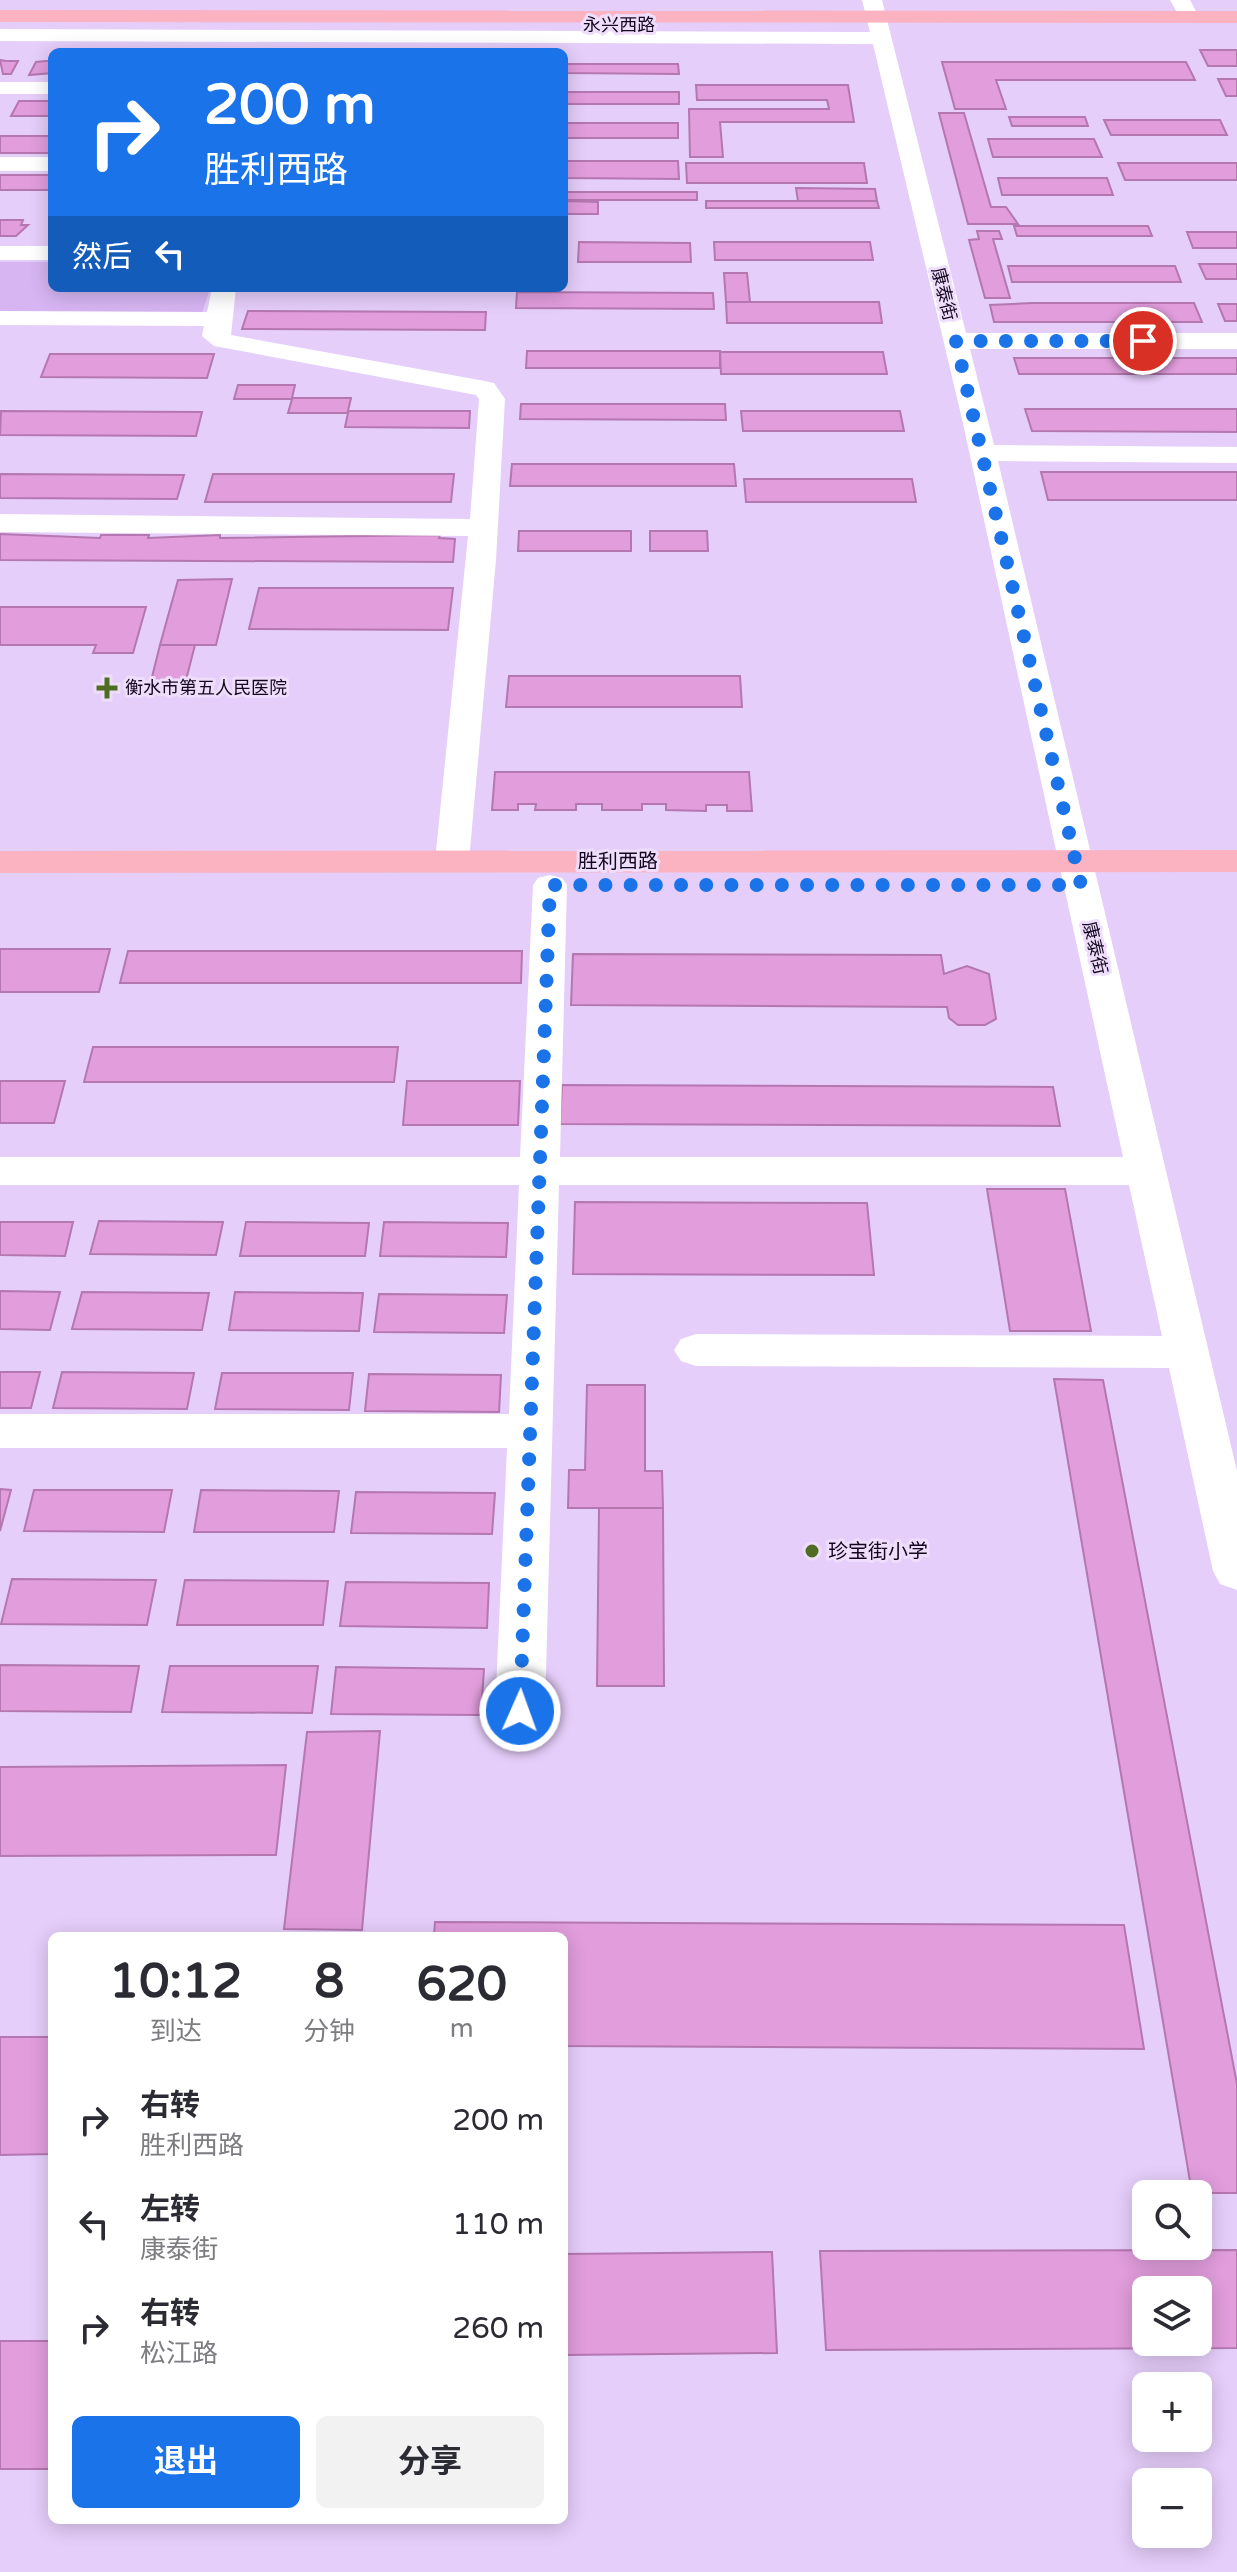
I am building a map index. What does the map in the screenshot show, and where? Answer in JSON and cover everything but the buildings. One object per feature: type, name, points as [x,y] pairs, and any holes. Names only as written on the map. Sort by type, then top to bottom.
[{"type":"main road","name":"永兴西路","points":[[0,16],[394,8],[1237,25]]},
{"type":"main road","name":"永兴西路","points":[[0,25],[877,20],[1184,8],[1237,17]]},
{"type":"main road","name":"胜利西路","points":[[0,862],[452,861],[1078,873],[1237,885]]},
{"type":"main road","name":"胜利西路","points":[[0,884],[550,885],[1078,873],[1237,861]]},
{"type":"street","points":[[0,35],[298,44],[877,20]]},
{"type":"street","name":"康泰街","points":[[877,20],[983,453],[1237,1571]]},
{"type":"street","points":[[7,94],[48,89]]},
{"type":"street","points":[[0,164],[48,164]]},
{"type":"street","points":[[0,253],[48,253]]},
{"type":"street","points":[[223,292],[215,336],[223,341],[485,389],[492,399],[481,560],[452,861]]},
{"type":"street","points":[[0,318],[216,319]]},
{"type":"street","points":[[956,341],[1237,341]]},
{"type":"street","points":[[983,453],[1237,455]]},
{"type":"street","points":[[0,523],[483,528]]},
{"type":"street","points":[[520,1711],[550,885]]},
{"type":"street","points":[[0,1171],[1146,1171]]},
{"type":"street","points":[[696,1350],[1187,1352]]},
{"type":"street","points":[[0,1431],[530,1431]]},
{"type":"shaded area","points":[[0,262],[48,262],[48,292],[209,292],[202,313],[0,312]]},
{"type":"place","name":"衡水市第五人民医院","points":[[107,688]]},
{"type":"place","name":"珍宝街小学","points":[[812,1551]]},
{"type":"route","points":[[520,1711],[550,885],[1081,885],[956,341],[1143,341]]}]
